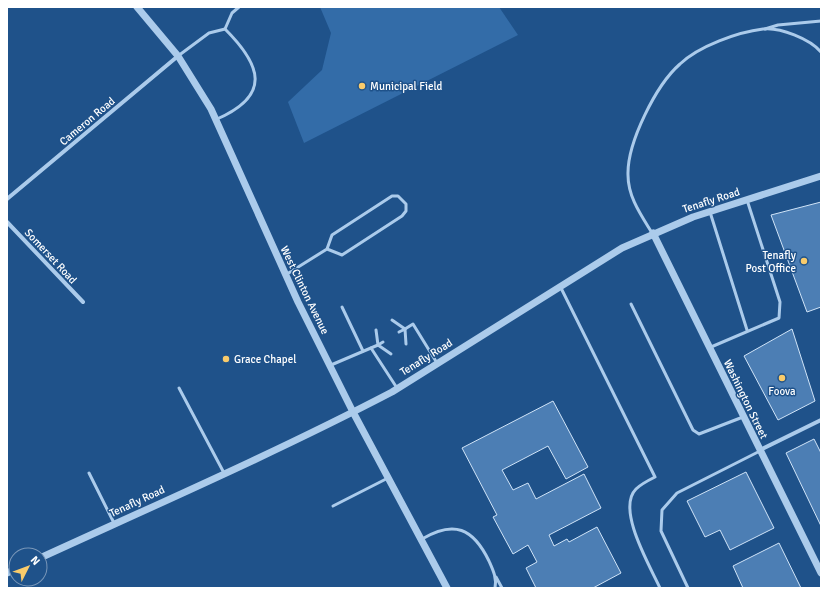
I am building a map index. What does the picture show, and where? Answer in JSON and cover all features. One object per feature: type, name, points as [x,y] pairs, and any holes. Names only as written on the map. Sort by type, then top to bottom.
[{"type":"street","name":"West Clinton Avenue","points":[[137,7],[178,56],[199,88],[215,119],[286,275],[330,366],[447,588]]},
{"type":"street","name":"Cameron Road","points":[[7,199],[178,56]]},
{"type":"street","name":"Tenafly Road","points":[[48,554],[353,412],[397,388],[622,248],[653,233],[710,212],[821,176]]},
{"type":"street","name":"Somerset Road","points":[[7,222],[83,302]]},
{"type":"street","name":"Washington Street","points":[[653,233],[821,573]]},
{"type":"street","points":[[760,451],[821,420]]},
{"type":"lane","points":[[178,56],[209,34],[225,29],[232,13],[239,7]]},
{"type":"lane","points":[[653,233],[634,204],[628,175],[633,140],[658,91],[680,64],[718,40],[778,25],[821,21]]},
{"type":"lane","points":[[215,119],[234,111],[244,103],[255,82],[255,69],[235,39],[225,29]]},
{"type":"lane","points":[[764,29],[798,35],[821,52]]},
{"type":"lane","points":[[286,275],[327,250],[332,235],[392,196],[398,196],[406,204],[406,211],[402,216],[342,254],[327,250]]},
{"type":"lane","points":[[709,348],[747,330],[779,318],[780,302],[747,200]]},
{"type":"lane","points":[[710,212],[747,330]]},
{"type":"lane","points":[[560,286],[655,477],[636,489],[631,500],[629,511],[632,525],[660,588]]},
{"type":"lane","points":[[631,304],[693,430],[699,434],[743,416]]},
{"type":"lane","points":[[342,307],[363,351]]},
{"type":"lane","points":[[392,320],[405,329]]},
{"type":"lane","points":[[399,332],[413,324],[437,363]]},
{"type":"lane","points":[[405,329],[406,344]]},
{"type":"lane","points":[[376,330],[378,345],[391,354]]},
{"type":"lane","points":[[330,366],[383,342]]},
{"type":"lane","points":[[371,348],[397,388]]},
{"type":"lane","points":[[179,388],[224,473]]},
{"type":"lane","points":[[688,588],[661,531],[662,510],[677,493],[760,451]]},
{"type":"lane","points":[[89,473],[114,523]]},
{"type":"lane","points":[[333,506],[388,478]]},
{"type":"lane","points":[[422,540],[436,531],[445,528],[462,531],[469,535],[482,547],[502,588]]},
{"type":"lane","points":[[495,575],[495,588]]},
{"type":"shaded area","name":"Municipal Field","points":[[320,7],[499,7],[518,35],[304,143],[288,102],[322,70],[331,33]]},
{"type":"building","name":"Tenafly Post Office","points":[[821,202],[821,307],[807,312],[771,215]]},
{"type":"building","name":"Foova","points":[[792,329],[815,401],[778,420],[744,356]]},
{"type":"building","points":[[553,401],[588,467],[566,479],[548,446],[502,470],[513,490],[528,483],[536,499],[584,474],[601,508],[549,535],[554,546],[567,539],[569,542],[597,527],[621,573],[593,588],[536,588],[526,568],[537,562],[528,545],[513,554],[493,517],[497,515],[462,448]]},
{"type":"building","points":[[814,439],[821,453],[821,526],[786,453]]},
{"type":"building","points":[[746,472],[774,528],[730,550],[720,530],[705,537],[687,501]]},
{"type":"building","points":[[779,543],[801,588],[743,588],[733,566]]},
{"type":"place","name":"Municipal Field","points":[[362,86]]},
{"type":"place","name":"Tenafly Post Office","points":[[804,261]]},
{"type":"place","name":"Grace Chapel","points":[[226,359]]},
{"type":"place","name":"Foova","points":[[782,378]]}]
